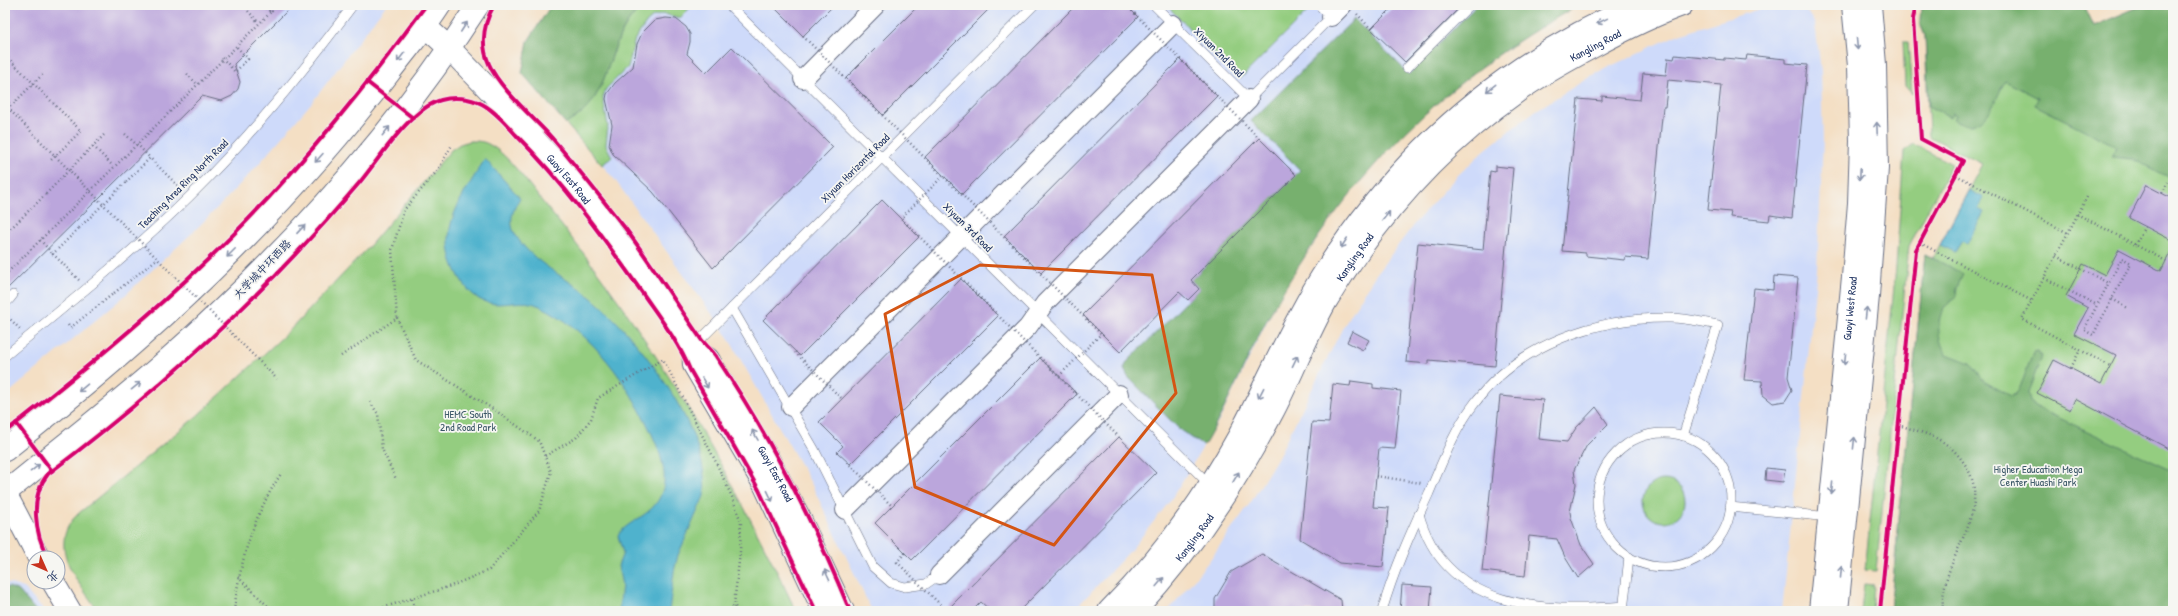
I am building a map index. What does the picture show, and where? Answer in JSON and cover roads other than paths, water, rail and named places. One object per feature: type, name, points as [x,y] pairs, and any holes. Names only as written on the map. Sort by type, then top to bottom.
[{"type":"main road","points":[[5,450],[114,362],[212,272],[284,197],[330,146],[440,5]]},
{"type":"main road","name":"大学城中环西路","points":[[5,493],[165,362],[252,280],[340,187],[403,110],[449,48],[478,5]]},
{"type":"main road","name":"Kangling Road","points":[[1110,611],[1164,550],[1210,485],[1240,435],[1294,326],[1320,279],[1348,237],[1403,169],[1467,107],[1512,73],[1575,36],[1638,5]]},
{"type":"main road","name":"Kangling Road","points":[[1134,611],[1173,566],[1215,510],[1255,446],[1329,297],[1368,239],[1410,187],[1461,137],[1519,90],[1609,38],[1682,5]]},
{"type":"main road","name":"Guoyi West Road","points":[[1837,611],[1838,517],[1860,171],[1859,66],[1854,5]]},
{"type":"main road","name":"Guoyi West Road","points":[[1820,611],[1838,517],[1875,213],[1877,168],[1874,48],[1870,5]]},
{"type":"main road","points":[[1874,48],[1884,5]]},
{"type":"main road","name":"Guoyi East Road","points":[[425,26],[449,48],[517,119],[580,191],[646,279],[692,348],[708,359],[764,451],[799,517],[842,611]]},
{"type":"main road","name":"Guoyi East Road","points":[[692,348],[694,365],[765,486],[824,611]]},
{"type":"main road","points":[[5,493],[35,550]]},
{"type":"main road","points":[[58,590],[70,611]]},
{"type":"street","points":[[803,79],[876,5]]},
{"type":"street","points":[[791,407],[1173,24]]},
{"type":"street","points":[[845,510],[1025,331],[1045,303],[1249,99]]},
{"type":"street","points":[[939,575],[1119,394]]},
{"type":"lane","name":"Teaching Area Ring North Road","points":[[5,356],[129,253],[204,183],[302,72],[353,5]]},
{"type":"lane","name":"Xiyuan 3rd Road","points":[[729,5],[1210,485]]},
{"type":"lane","name":"Xiyuan Horizontal Road","points":[[692,348],[1034,5]]},
{"type":"lane","name":"Xiyuan 2nd Road","points":[[1154,5],[1249,99]]},
{"type":"lane","points":[[1407,68],[1470,5]]},
{"type":"lane","points":[[1249,99],[1336,9]]},
{"type":"lane","points":[[732,308],[791,407],[845,510],[869,561],[884,578],[898,586],[912,587],[926,584],[939,575]]},
{"type":"lane","points":[[1382,611],[1398,562],[1419,514],[1469,411],[1497,379],[1542,348],[1577,332],[1627,320],[1670,318],[1718,324],[1683,436]]},
{"type":"lane","points":[[1659,434],[1683,436],[1703,446],[1720,464],[1729,484],[1730,506],[1728,520],[1719,537],[1707,551],[1691,561],[1678,566],[1659,567],[1645,565],[1629,557],[1611,542],[1599,518],[1597,496],[1604,471],[1617,453],[1637,439],[1659,434]]},
{"type":"lane","points":[[1730,506],[1838,517]]},
{"type":"lane","points":[[1419,514],[1427,537],[1442,560],[1470,585],[1489,595],[1527,605],[1561,608],[1623,608],[1629,557]]},
{"type":"water","points":[[485,159],[520,198],[513,211],[512,225],[515,234],[522,244],[539,261],[589,296],[608,313],[628,335],[649,360],[668,387],[684,415],[696,443],[703,471],[704,496],[678,555],[674,571],[669,611],[619,611],[622,585],[618,566],[623,553],[618,536],[627,526],[647,513],[653,507],[662,492],[664,483],[663,465],[657,446],[645,420],[626,386],[602,354],[573,327],[557,316],[533,303],[520,302],[493,304],[482,301],[471,293],[465,286],[452,261],[449,246],[453,216],[459,202]]},
{"type":"water","points":[[1969,190],[1984,198],[1978,209],[1984,212],[1967,244],[1962,241],[1955,252],[1940,245]]},
{"type":"park label","name":"HEMC South 2nd Road Park","points":[[468,420]]},
{"type":"park label","name":"Higher Education Mega Center Huashi Park","points":[[2038,475]]}]
